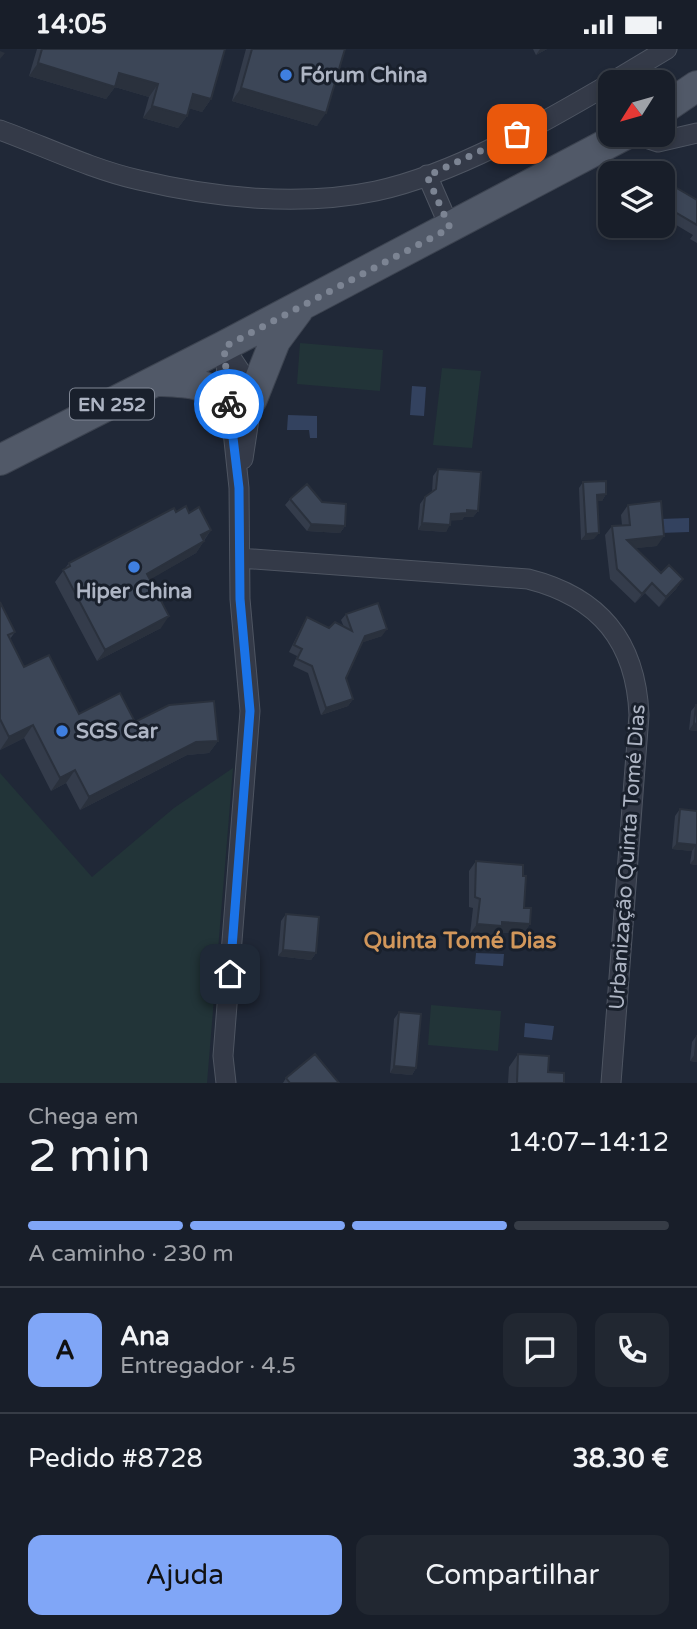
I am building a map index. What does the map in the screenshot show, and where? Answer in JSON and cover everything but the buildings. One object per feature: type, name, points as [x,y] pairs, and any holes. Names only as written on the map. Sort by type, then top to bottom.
[{"type":"main road","points":[[676,100],[697,86]]},
{"type":"main road","name":"EN 252","points":[[0,460],[159,381],[602,147]]},
{"type":"main road","points":[[159,381],[202,384],[241,404],[275,341],[301,306]]},
{"type":"street","points":[[632,70],[667,49]]},
{"type":"street","points":[[0,130],[76,160],[139,180],[248,197],[334,197],[374,191],[427,176],[527,129],[598,90]]},
{"type":"street","points":[[676,138],[697,133]]},
{"type":"street","points":[[427,176],[450,228]]},
{"type":"street","points":[[224,347],[241,404],[240,558],[243,642],[250,711],[223,1056],[226,1083]]},
{"type":"street","name":"Urbanização Quinta Tomé Dias","points":[[240,558],[528,579],[555,586],[581,600],[600,615],[617,636],[633,664],[639,715],[611,1083]]},
{"type":"shaded area","points":[[300,343],[383,350],[380,391],[297,384]]},
{"type":"shaded area","points":[[442,368],[481,371],[472,448],[433,445]]},
{"type":"shaded area","points":[[233,768],[207,1083],[0,1083],[0,773],[92,877],[174,808]]},
{"type":"shaded area","points":[[431,1005],[501,1011],[498,1051],[428,1045]]},
{"type":"water","points":[[412,386],[426,387],[424,416],[410,415]]},
{"type":"water","points":[[288,415],[317,416],[317,438],[310,438],[309,430],[287,430]]},
{"type":"water","points":[[689,518],[689,532],[660,533],[660,519]]},
{"type":"water","points":[[476,953],[504,954],[503,966],[475,964]]},
{"type":"water","points":[[525,1023],[554,1026],[552,1040],[524,1037]]},
{"type":"way so far","points":[[229,404],[224,347],[450,228],[427,176],[517,134]]},
{"type":"place","name":"Fórum China","points":[[286,75]]},
{"type":"place","name":"Hiper China","points":[[134,567]]},
{"type":"place","name":"SGS Car","points":[[62,731]]},
{"type":"district","name":"Quinta Tomé Dias","points":[[460,940]]},
{"type":"route","points":[[229,404],[239,488],[240,599],[250,711],[249,754],[230,974]]}]
